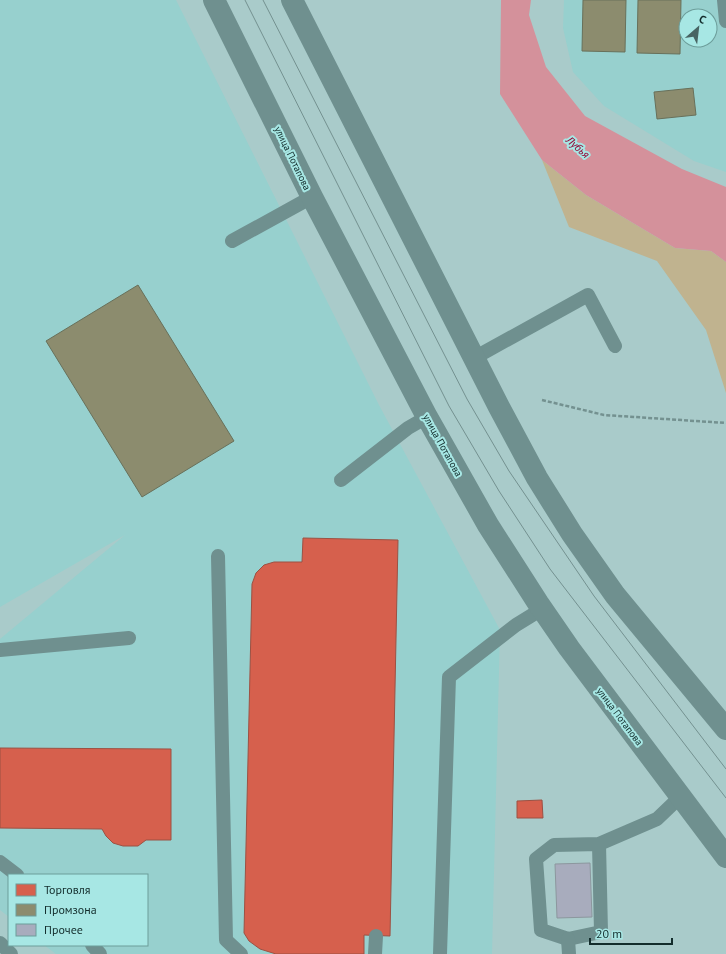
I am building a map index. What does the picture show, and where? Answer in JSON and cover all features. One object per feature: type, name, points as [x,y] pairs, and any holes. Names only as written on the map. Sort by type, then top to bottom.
[{"type":"street","name":"улица Потапова","points":[[214,0],[312,197],[427,417],[488,525],[542,609],[604,696],[726,857]]},
{"type":"street","points":[[292,0],[499,407],[538,478],[572,534],[615,595],[726,729]]},
{"type":"lane","points":[[724,0],[726,21]]},
{"type":"lane","points":[[232,241],[312,197]]},
{"type":"lane","points":[[474,358],[588,296],[615,346]]},
{"type":"lane","points":[[341,480],[408,428],[427,417]]},
{"type":"lane","points":[[218,556],[226,940],[240,954]]},
{"type":"lane","points":[[440,954],[449,677],[516,625],[542,609]]},
{"type":"lane","points":[[0,650],[129,638]]},
{"type":"lane","points":[[599,844],[600,932],[568,939],[541,930],[536,859],[554,845],[599,844],[657,819],[680,797]]},
{"type":"lane","points":[[0,862],[16,874]]},
{"type":"lane","points":[[375,954],[376,936]]},
{"type":"lane","points":[[568,939],[568,954]]},
{"type":"lane","points":[[0,943],[12,954]]},
{"type":"lane","points":[[93,946],[100,954]]},
{"type":"path","points":[[542,400],[604,415],[726,423]]},
{"type":"shaded area","points":[[0,0],[176,0],[379,405],[500,630],[492,954],[56,954],[45,946],[148,946],[148,874],[8,874],[8,916],[0,910],[0,639],[125,535],[0,607]]},
{"type":"shaded area","points":[[564,0],[726,0],[726,172],[694,161],[604,106],[573,72],[563,28]]},
{"type":"shaded area","points":[[542,160],[586,195],[675,248],[711,251],[726,262],[726,393],[706,330],[657,261],[569,227]]},
{"type":"water","name":"Лубья","points":[[501,0],[531,0],[529,15],[546,67],[585,116],[682,169],[726,187],[726,262],[711,251],[675,248],[586,195],[542,160],[500,94]]},
{"type":"building: Торговля","points":[[303,538],[398,540],[390,936],[364,935],[364,954],[276,954],[260,949],[249,941],[244,933],[252,584],[256,573],[264,565],[274,562],[302,562]]},
{"type":"building: Торговля","points":[[0,748],[171,749],[171,840],[146,840],[138,846],[123,846],[113,843],[102,829],[0,828]]},
{"type":"building: Торговля","points":[[542,800],[543,818],[517,818],[517,801]]},
{"type":"building: Промзона","points":[[583,0],[626,0],[625,52],[582,51]]},
{"type":"building: Промзона","points":[[638,0],[681,0],[681,8],[678,8],[678,48],[680,48],[680,54],[637,53]]},
{"type":"building: Промзона","points":[[693,88],[696,115],[657,119],[654,92]]},
{"type":"building: Промзона","points":[[138,285],[234,441],[142,497],[46,341]]},
{"type":"building: Прочее","points":[[590,863],[592,917],[557,918],[555,864]]},
{"type":"tram line","points":[[245,0],[449,406],[499,491],[550,569],[726,798]]},
{"type":"tram line","points":[[263,0],[467,399],[509,471],[594,596],[726,769]]}]
